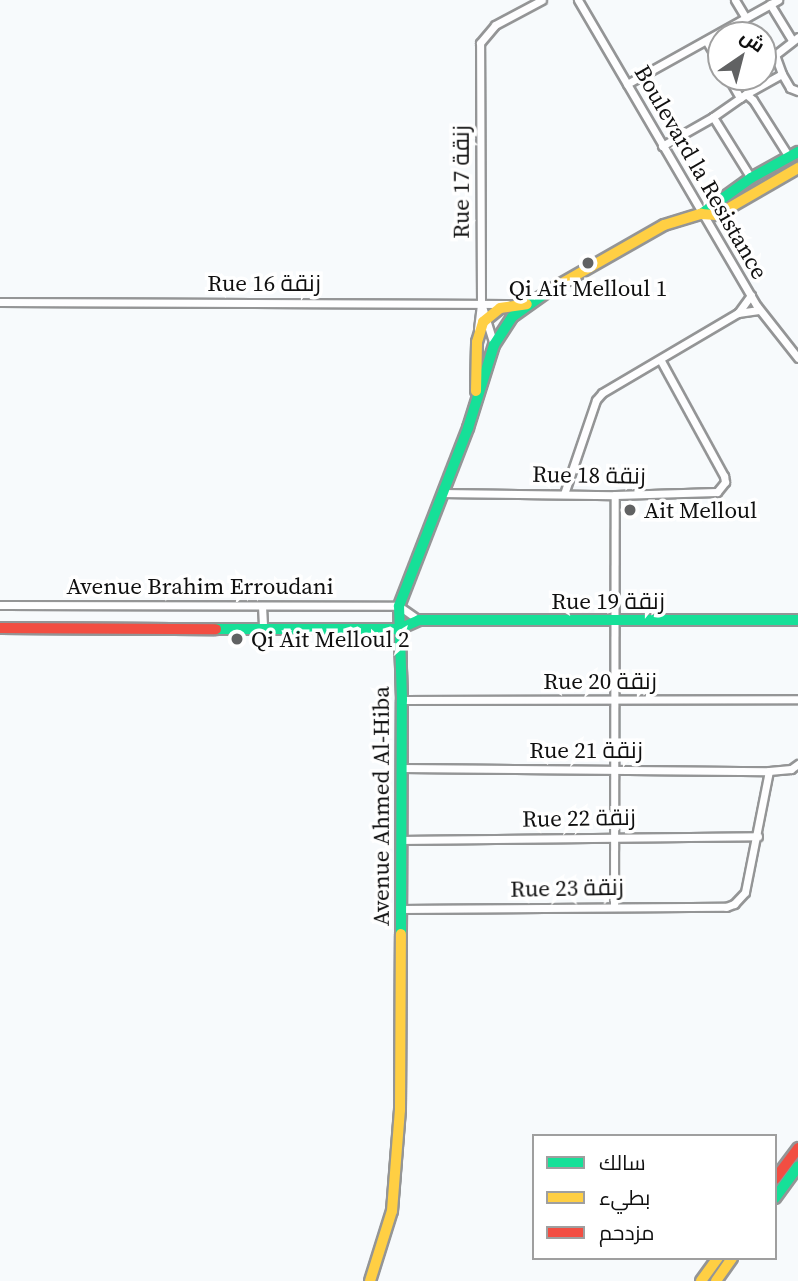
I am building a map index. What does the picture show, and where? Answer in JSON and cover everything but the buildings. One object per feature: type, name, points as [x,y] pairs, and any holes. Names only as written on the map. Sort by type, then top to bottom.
[{"type":"main road","points":[[701,214],[751,178],[794,155]]},
{"type":"main road","name":"Avenue Ahmed Al-Hiba","points":[[370,1281],[388,1224],[396,1175],[400,1110],[402,700],[399,606],[440,493],[468,428],[494,345],[512,317],[527,304],[664,225],[701,214],[717,215],[798,168]]},
{"type":"main road","points":[[477,342],[487,317],[508,304]]},
{"type":"main road","name":"Rue 16 زنقة","points":[[508,304],[527,304]]},
{"type":"main road","name":"Rue 17 زنقة","points":[[476,399],[477,342]]},
{"type":"main road","name":"Rue 19 زنقة","points":[[399,629],[419,621],[798,620]]},
{"type":"main road","name":"Avenue Brahim Erroudani","points":[[0,628],[399,629]]},
{"type":"main road","points":[[777,1176],[798,1148]]},
{"type":"main road","points":[[777,1195],[798,1166]]},
{"type":"main road","points":[[701,1281],[717,1260]]},
{"type":"main road","points":[[716,1281],[731,1260]]},
{"type":"street","name":"Rue 17 زنقة","points":[[477,342],[481,303],[480,43],[495,25],[542,0]]},
{"type":"street","name":"Boulevard la Resistance","points":[[578,0],[759,310],[798,358]]},
{"type":"street","points":[[735,0],[746,18]]},
{"type":"street","points":[[741,21],[774,2],[795,39],[775,55],[790,88],[798,91]]},
{"type":"street","points":[[627,84],[707,42]]},
{"type":"street","points":[[662,146],[782,74]]},
{"type":"street","points":[[739,91],[794,155]]},
{"type":"street","points":[[713,117],[751,178]]},
{"type":"street","points":[[564,494],[596,400],[602,393],[661,361],[738,313],[751,295]]},
{"type":"street","name":"Rue 16 زنقة","points":[[0,302],[508,304]]},
{"type":"street","points":[[481,303],[494,345]]},
{"type":"street","points":[[738,313],[759,310]]},
{"type":"street","name":"Rue 18 زنقة","points":[[440,493],[709,494],[722,489],[724,476],[661,361]]},
{"type":"street","points":[[614,906],[615,495]]},
{"type":"street","name":"Avenue Brahim Erroudani","points":[[0,606],[399,606]]},
{"type":"street","points":[[262,606],[263,628]]},
{"type":"street","points":[[399,606],[419,621]]},
{"type":"street","name":"Rue 20 زنقة","points":[[402,700],[798,699]]},
{"type":"street","name":"Rue 21 زنقة","points":[[402,768],[769,771],[791,769],[798,764]]},
{"type":"street","points":[[758,836],[769,771]]},
{"type":"street","name":"Rue 22 زنقة","points":[[402,840],[758,836]]},
{"type":"street","name":"Rue 23 زنقة","points":[[400,909],[726,907],[734,904],[745,892],[758,836]]},
{"type":"traffic: fast","points":[[701,214],[751,178],[798,152]]},
{"type":"traffic: fast","points":[[401,934],[402,700],[399,606],[468,428],[494,345],[512,317],[550,290]]},
{"type":"traffic: fast","points":[[216,629],[399,629],[419,620],[798,620]]},
{"type":"traffic: fast","points":[[777,1195],[798,1166]]},
{"type":"traffic: slow","points":[[550,290],[664,225],[701,214],[717,215],[798,168]]},
{"type":"traffic: slow","points":[[476,391],[477,342],[483,322],[500,308],[527,304]]},
{"type":"traffic: slow","points":[[370,1281],[392,1211],[400,1110],[401,934]]},
{"type":"traffic: slow","points":[[701,1281],[717,1260]]},
{"type":"traffic: slow","points":[[716,1281],[731,1260]]},
{"type":"traffic: jam","points":[[0,628],[216,629]]},
{"type":"traffic: jam","points":[[777,1176],[798,1148]]},
{"type":"place","name":"Qi Ait Melloul 1","points":[[588,263]]},
{"type":"place","name":"Ait Melloul","points":[[630,510]]},
{"type":"place","name":"Qi Ait Melloul 2","points":[[237,639]]}]
